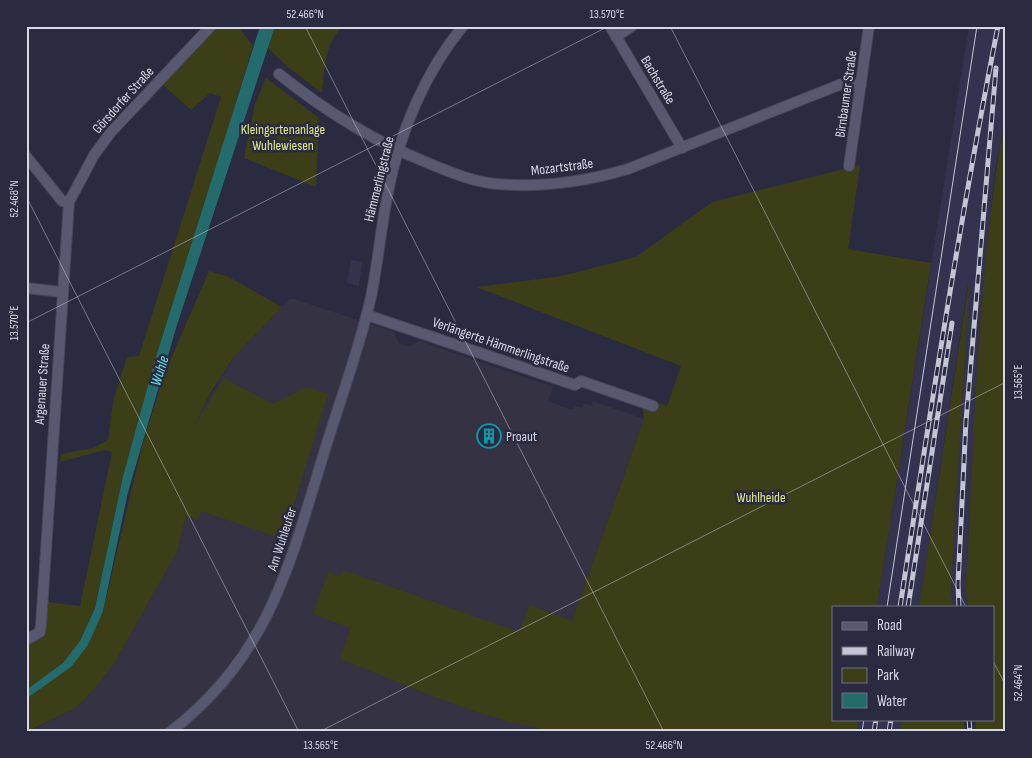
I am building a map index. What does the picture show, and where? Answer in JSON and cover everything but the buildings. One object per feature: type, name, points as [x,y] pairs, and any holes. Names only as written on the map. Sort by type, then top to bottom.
[{"type":"street","name":"Görsdorfer Straße","points":[[69,202],[94,155],[111,132],[210,26]]},
{"type":"street","name":"Hämmerlingstraße","points":[[365,319],[388,190],[398,151],[418,101],[438,62],[463,26]]},
{"type":"street","name":"Bachstraße","points":[[610,26],[682,148]]},
{"type":"street","points":[[616,37],[632,26]]},
{"type":"street","name":"Birnbaumer Straße","points":[[849,166],[869,26]]},
{"type":"street","name":"Mozartstraße","points":[[279,74],[343,121],[398,151],[453,173],[482,182],[532,186],[592,179],[635,167],[844,83],[860,85]]},
{"type":"street","points":[[26,156],[62,200],[69,202]]},
{"type":"street","name":"Argenauer Straße","points":[[26,640],[40,632],[69,202]]},
{"type":"street","points":[[26,288],[62,292]]},
{"type":"street","name":"Verlängerte Hämmerlingstraße","points":[[365,319],[575,385],[582,381],[654,406]]},
{"type":"street","name":"Am Wuhleufer","points":[[170,732],[221,686],[252,644],[270,612],[292,557],[365,319]]},
{"type":"shaded area","points":[[969,26],[1006,26],[1006,112],[995,171],[980,319],[966,584],[967,606],[953,606],[951,585],[968,283],[919,606],[877,606]]},
{"type":"shaded area","points":[[351,260],[362,262],[359,286],[347,283]]},
{"type":"shaded area","points":[[291,298],[394,332],[399,343],[409,347],[419,341],[553,387],[548,401],[561,406],[573,410],[575,406],[582,408],[584,403],[591,406],[593,401],[644,419],[572,621],[539,732],[28,732],[76,708],[114,664],[177,552],[191,432],[200,413],[234,357]]},
{"type":"shaded area","points":[[859,720],[902,720],[900,732],[857,732]]},
{"type":"green space","points":[[214,26],[238,26],[253,46],[123,476],[95,608],[80,641],[63,663],[26,690],[26,645],[38,639],[47,602],[80,606],[112,452],[105,450],[60,462],[61,454],[93,448],[108,440],[113,401],[127,357],[139,356],[221,97],[210,93],[191,110],[163,85]]},
{"type":"green space","name":"Kleingartenanlage Wuhlewiesen","points":[[275,26],[344,26],[337,33],[329,48],[322,93],[288,67],[267,47]]},
{"type":"green space","name":"Kleingartenanlage Wuhlewiesen","points":[[266,78],[319,118],[316,187],[244,158],[255,104]]},
{"type":"green space","points":[[1006,112],[1006,732],[976,732],[975,720],[994,720],[994,606],[967,606],[966,584],[983,288],[996,170]]},
{"type":"green space","name":"Wuhlheide","points":[[860,165],[848,249],[931,263],[877,606],[832,606],[832,720],[859,720],[857,732],[539,732],[540,728],[465,708],[340,659],[350,628],[313,614],[328,572],[340,577],[343,570],[519,632],[530,605],[572,621],[644,419],[642,398],[667,406],[681,366],[476,287],[562,276],[636,257],[712,202]]},
{"type":"green space","points":[[209,271],[229,277],[282,307],[234,357],[211,392],[194,426],[224,378],[273,404],[307,387],[328,394],[283,539],[201,511],[198,520],[186,515],[177,552],[114,664],[76,708],[26,732],[26,698],[71,667],[103,611],[143,442],[166,370]]},
{"type":"green space","points":[[970,275],[951,585],[953,606],[919,606]]},
{"type":"green space","points":[[902,720],[964,720],[965,732],[900,732]]},
{"type":"water","name":"Wuhle","points":[[260,26],[275,26],[177,325],[128,492],[103,611],[88,645],[71,667],[26,699],[26,690],[63,663],[80,641],[95,608],[123,476],[155,360]]},
{"type":"tram line","points":[[887,606],[977,26]]},
{"type":"tram line","points":[[862,732],[864,720]]},
{"type":"railway","points":[[900,606],[958,243],[998,26]]},
{"type":"railway","points":[[959,606],[958,584],[966,421],[996,68]]},
{"type":"railway","points":[[908,606],[952,323]]},
{"type":"railway","points":[[874,732],[876,720]]},
{"type":"railway","points":[[889,732],[891,720]]},
{"type":"railway","points":[[969,720],[970,732]]},
{"type":"place","name":"Proaut","points":[[489,436]]}]
